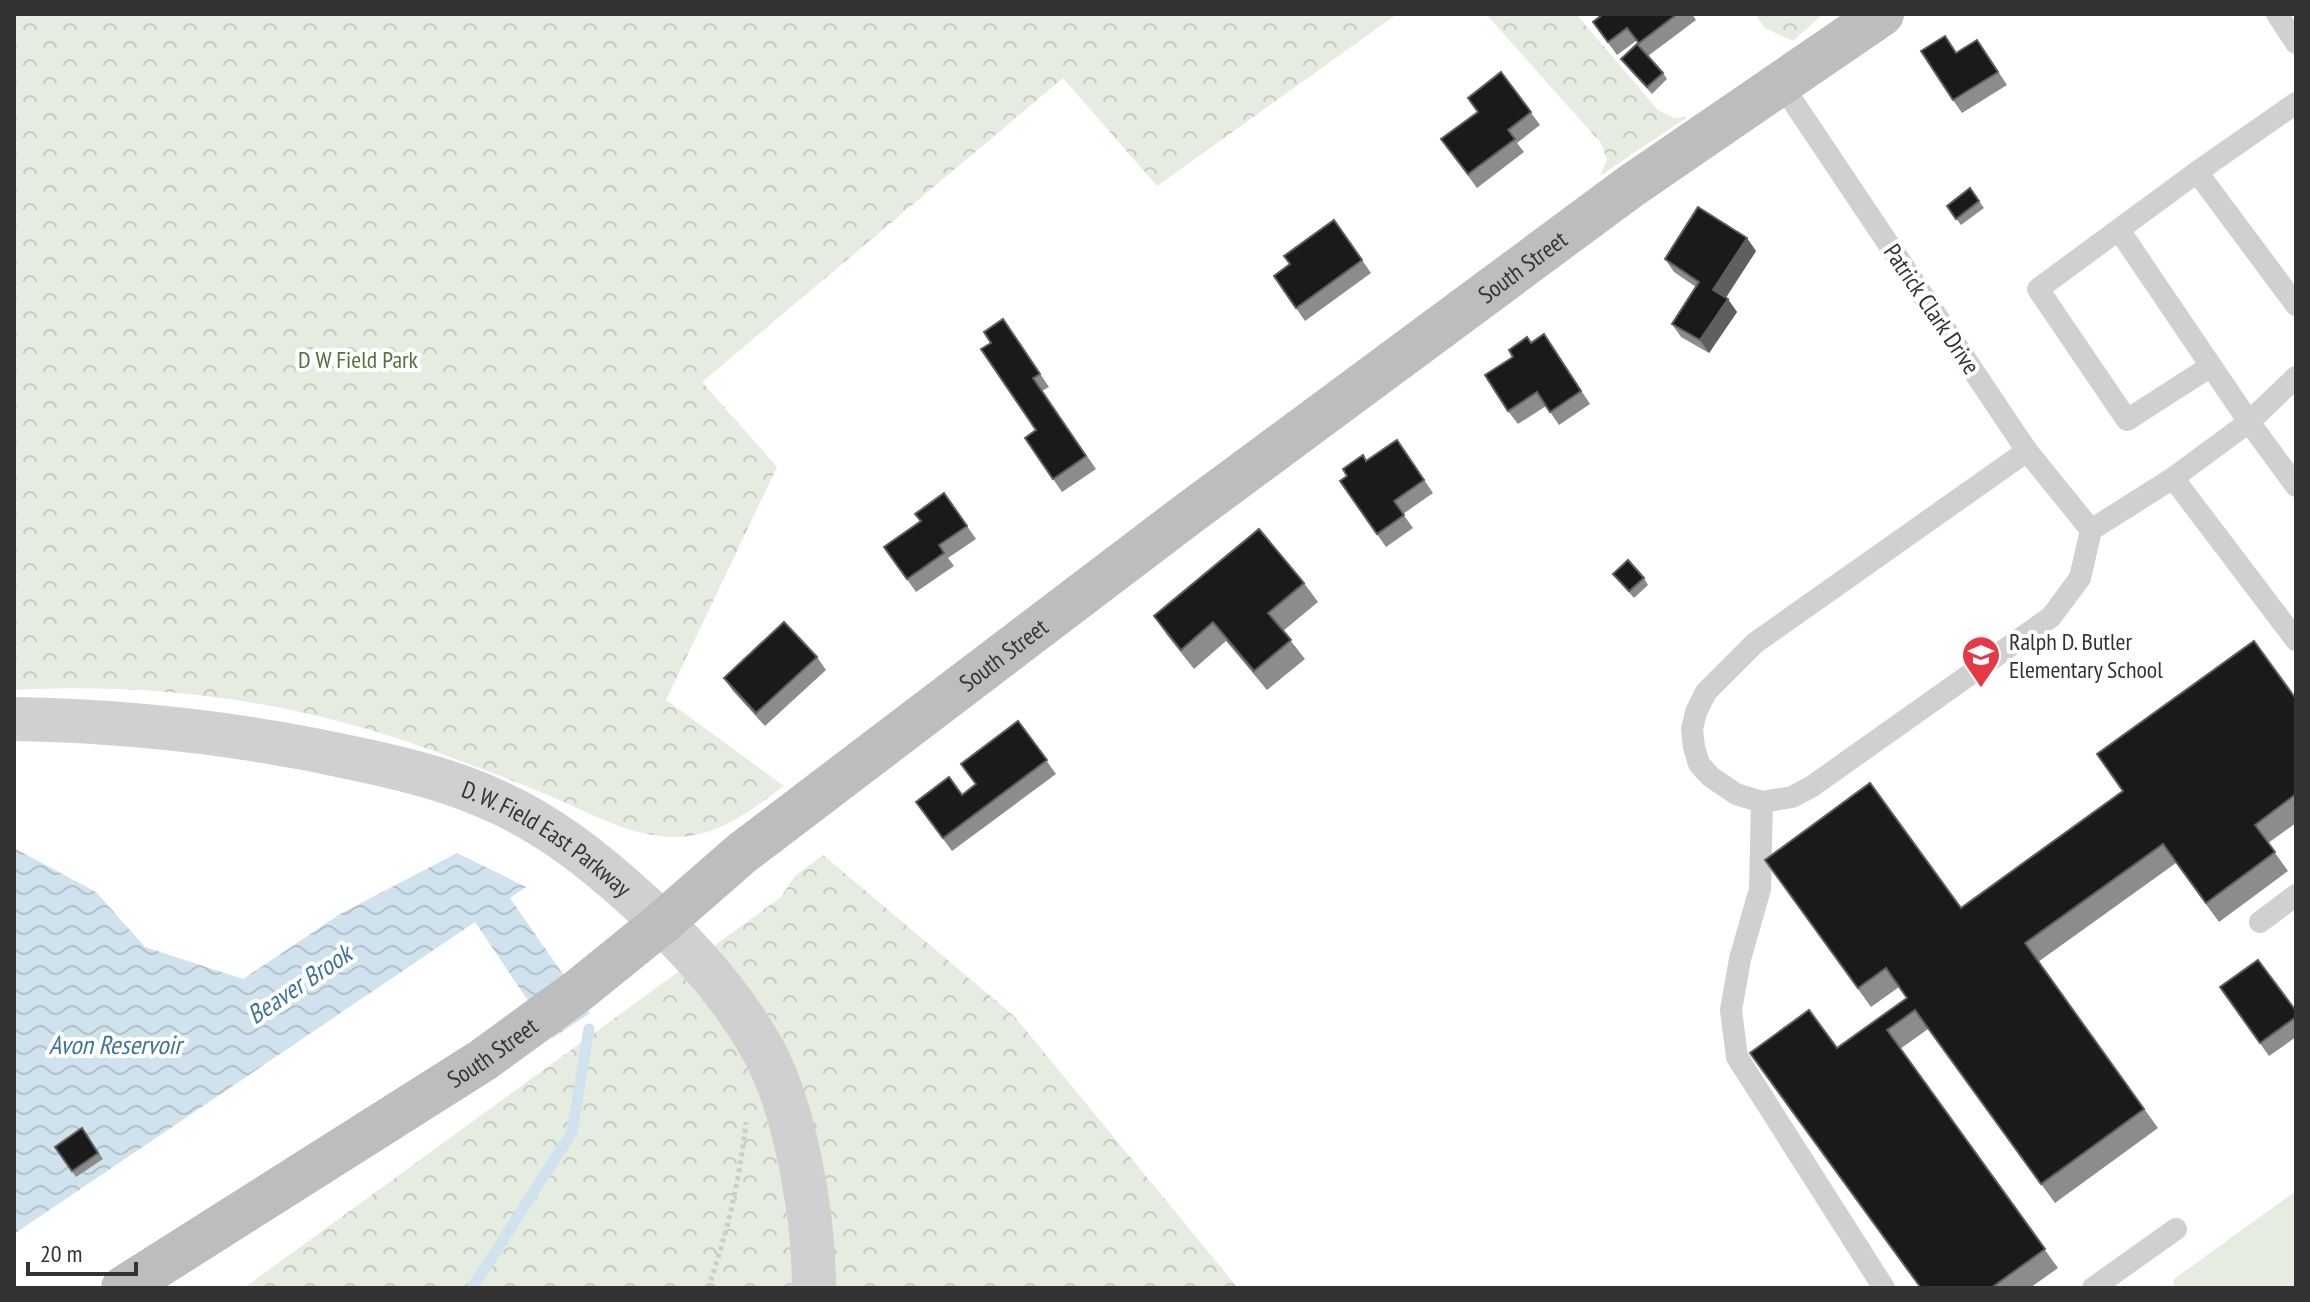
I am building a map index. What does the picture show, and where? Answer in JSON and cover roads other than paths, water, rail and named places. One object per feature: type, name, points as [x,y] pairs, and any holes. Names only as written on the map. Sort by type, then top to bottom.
[{"type":"street","name":"South Street","points":[[123,1288],[483,1060],[579,990],[742,853],[1184,517],[1631,186],[1882,14]]},
{"type":"street","name":"D. W. Field East Parkway","points":[[14,719],[127,723],[327,752],[423,774],[499,802],[555,832],[599,865],[693,953],[732,1002],[763,1049],[788,1109],[809,1222],[814,1288]]},
{"type":"lane","points":[[2277,14],[2296,43]]},
{"type":"lane","name":"Patrick Clark Drive","points":[[1780,82],[2027,451],[2091,530]]},
{"type":"lane","points":[[2211,366],[2127,420],[2038,289],[2296,103]]},
{"type":"lane","points":[[2197,172],[2296,305]]},
{"type":"lane","points":[[2119,230],[2296,486]]},
{"type":"lane","points":[[2027,451],[1755,643],[1706,692],[1692,729],[1699,764],[1711,777],[1736,794],[1762,802],[1792,797],[1811,787],[2051,617],[2080,578],[2091,530],[2173,478],[2249,422],[2296,377]]},
{"type":"lane","points":[[2173,478],[2296,640]]},
{"type":"lane","points":[[1762,802],[1760,889],[1740,959],[1731,1010],[1737,1057],[1884,1288]]},
{"type":"lane","points":[[2260,922],[2296,895]]},
{"type":"lane","points":[[2093,1288],[2176,1229]]},
{"type":"water","name":"Avon Reservoir","points":[[14,848],[96,892],[145,947],[243,979],[340,914],[457,853],[526,887],[510,898],[590,1013],[553,1038],[475,922],[14,1234]]},
{"type":"waterway","name":"Beaver Brook","points":[[472,1288],[572,1132],[589,1029]]},
{"type":"place","name":"Ralph D. Butler Elementary School","points":[[1981,689]]},
{"type":"park label","name":"D W Field Park","points":[[358,359]]}]
